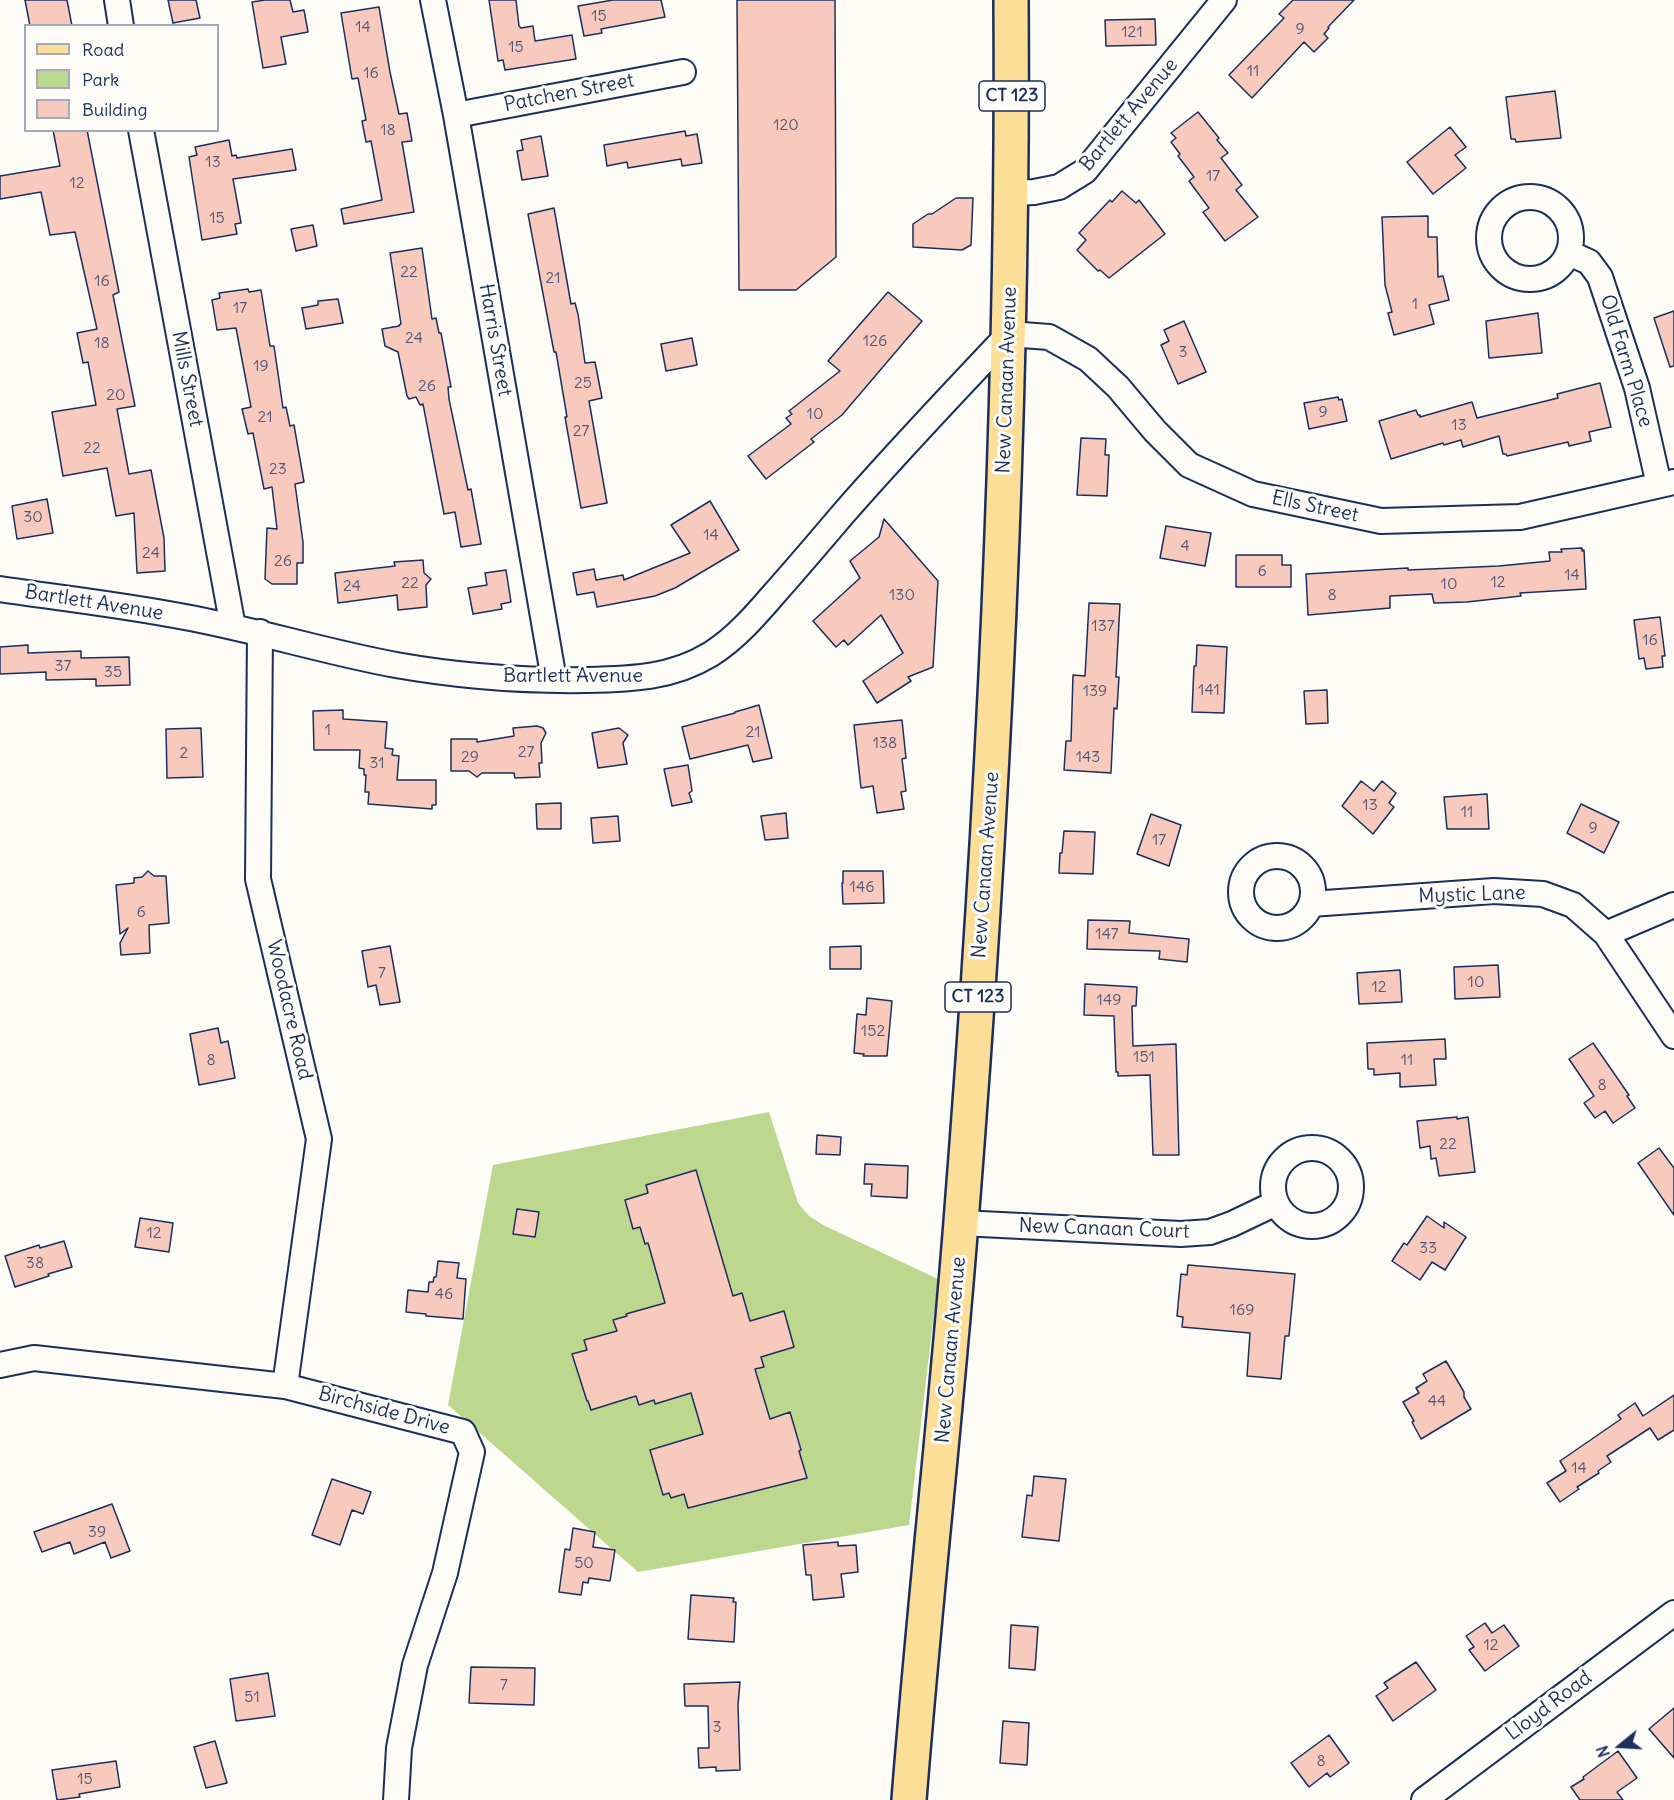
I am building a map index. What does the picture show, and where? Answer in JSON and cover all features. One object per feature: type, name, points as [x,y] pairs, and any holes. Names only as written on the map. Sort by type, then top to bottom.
[{"type":"main road","name":"New Canaan Avenue","points":[[909,1800],[961,1222],[995,727],[1009,334],[1012,193],[1011,0]]},
{"type":"street","points":[[117,0],[121,24]]},
{"type":"street","name":"Harris Street","points":[[433,0],[456,114],[554,680]]},
{"type":"street","name":"Bartlett Avenue","points":[[1012,193],[1059,187],[1085,171],[1224,0]]},
{"type":"street","name":"Patchen Street","points":[[456,114],[683,72]]},
{"type":"street","name":"Mills Street","points":[[141,132],[233,627]]},
{"type":"street","name":"Old Farm Place","points":[[1569,253],[1588,262],[1600,277],[1667,484]]},
{"type":"street","name":"Bartlett Avenue","points":[[0,589],[173,615],[260,632],[416,668],[554,680],[625,679],[666,673],[689,666],[725,644],[755,616],[882,470],[1009,334]]},
{"type":"street","name":"Ells Street","points":[[1009,334],[1049,337],[1088,359],[1118,387],[1155,431],[1189,465],[1253,494],[1381,521],[1520,517],[1667,484]]},
{"type":"street","name":"Woodacre Road","points":[[260,632],[258,879],[319,1139],[285,1386]]},
{"type":"street","name":"Mystic Lane","points":[[1311,904],[1494,891],[1542,894],[1572,905],[1606,934],[1674,1036]]},
{"type":"street","points":[[1606,934],[1674,905]]},
{"type":"street","name":"New Canaan Court","points":[[961,1222],[1181,1234],[1210,1232],[1276,1203]]},
{"type":"street","name":"Birchside Drive","points":[[0,1365],[34,1358],[285,1386],[463,1432],[472,1452],[445,1573],[416,1665],[399,1749],[396,1800]]},
{"type":"street","name":"Lloyd Road","points":[[1424,1800],[1674,1613]]},
{"type":"green space","points":[[769,1112],[798,1203],[809,1216],[823,1225],[938,1279],[909,1525],[638,1572],[448,1405],[493,1165]]},
{"type":"building","points":[[25,0],[67,0],[72,24],[30,24]]},
{"type":"building","points":[[168,0],[196,0],[200,18],[173,23]]},
{"type":"building","points":[[290,0],[293,12],[304,10],[308,32],[281,37],[286,64],[263,68],[252,2]]},
{"type":"building","points":[[489,0],[516,0],[519,26],[521,28],[533,26],[535,41],[572,35],[576,59],[505,70],[503,60],[498,61]]},
{"type":"building","points":[[613,0],[661,0],[665,17],[601,29],[602,33],[584,36],[578,6]]},
{"type":"building","points":[[737,0],[835,0],[836,257],[796,290],[739,290]]},
{"type":"building","points":[[1293,0],[1354,0],[1328,27],[1324,34],[1328,38],[1314,52],[1304,42],[1252,98],[1229,75],[1284,18],[1279,14]]},
{"type":"building","points":[[379,7],[399,114],[407,113],[412,141],[402,142],[414,212],[344,224],[341,209],[382,200],[371,141],[366,142],[362,121],[366,120],[358,78],[352,79],[341,13]]},
{"type":"building","points":[[1155,19],[1156,45],[1106,46],[1105,20]]},
{"type":"building","points":[[1555,91],[1561,138],[1516,142],[1515,139],[1511,139],[1506,97]]},
{"type":"building","points":[[1198,112],[1228,153],[1221,158],[1242,185],[1236,190],[1258,217],[1225,241],[1203,212],[1209,208],[1189,181],[1194,177],[1178,156],[1180,154],[1171,142],[1176,138],[1171,133]]},
{"type":"building","points":[[1450,127],[1466,147],[1455,155],[1466,168],[1433,194],[1407,162]]},
{"type":"building","points":[[685,131],[686,136],[697,134],[702,163],[682,166],[681,159],[628,168],[627,162],[607,166],[604,145]]},
{"type":"building","points":[[53,132],[87,132],[119,292],[113,295],[135,406],[117,409],[129,474],[151,470],[164,538],[165,571],[137,573],[134,513],[116,516],[107,468],[63,476],[52,412],[96,405],[88,362],[83,363],[77,333],[97,329],[75,232],[50,235],[41,192],[0,199],[0,176],[60,166]]},
{"type":"building","points":[[541,136],[548,176],[522,180],[517,151],[523,150],[521,140]]},
{"type":"building","points":[[229,140],[232,156],[236,155],[237,158],[292,149],[296,170],[233,179],[241,223],[235,224],[237,234],[202,240],[189,157],[197,155],[195,147]]},
{"type":"building","points":[[1122,191],[1136,203],[1139,200],[1165,234],[1109,278],[1100,270],[1098,271],[1077,250],[1086,240],[1079,233],[1110,200],[1112,202]]},
{"type":"building","points":[[956,198],[973,198],[971,245],[962,250],[913,247],[913,224]]},
{"type":"building","points":[[554,208],[571,304],[575,303],[578,314],[585,363],[595,362],[602,398],[589,401],[607,503],[581,508],[556,352],[554,352],[528,214]]},
{"type":"building","points":[[1428,216],[1428,237],[1437,237],[1438,277],[1443,276],[1449,300],[1429,305],[1434,324],[1394,335],[1388,313],[1392,312],[1385,285],[1382,217]]},
{"type":"building","points":[[313,225],[317,246],[296,251],[291,229]]},
{"type":"building","points":[[422,248],[432,319],[436,318],[439,333],[441,333],[451,387],[448,387],[449,399],[468,490],[471,489],[481,544],[461,547],[455,512],[444,514],[423,404],[420,405],[416,397],[409,399],[407,396],[398,352],[385,346],[382,329],[401,324],[390,253]]},
{"type":"building","points":[[248,289],[249,292],[261,290],[270,346],[274,346],[283,408],[286,407],[290,426],[294,425],[304,482],[295,484],[303,542],[303,563],[297,563],[297,584],[272,584],[265,579],[267,528],[277,529],[272,487],[264,489],[253,433],[248,434],[242,409],[251,407],[236,328],[217,330],[212,300],[220,298],[219,293]]},
{"type":"building","points":[[888,292],[922,321],[842,415],[811,439],[814,442],[766,479],[748,456],[791,424],[786,418],[792,414],[789,411],[840,371],[828,361]]},
{"type":"building","points":[[338,299],[343,323],[306,329],[302,308],[318,305],[318,301]]},
{"type":"building","points":[[1674,311],[1674,366],[1670,367],[1654,318]]},
{"type":"building","points":[[1538,313],[1542,353],[1489,358],[1486,321]]},
{"type":"building","points":[[1184,321],[1206,372],[1178,384],[1161,345],[1169,341],[1164,330]]},
{"type":"building","points":[[692,338],[697,365],[666,371],[661,344]]},
{"type":"building","points":[[1600,383],[1611,427],[1589,432],[1591,441],[1569,446],[1568,442],[1507,456],[1503,454],[1499,436],[1463,447],[1461,440],[1444,445],[1443,443],[1391,459],[1379,421],[1416,410],[1420,417],[1472,402],[1477,418],[1558,398],[1557,394]]},
{"type":"building","points":[[1338,397],[1339,400],[1342,399],[1347,421],[1309,429],[1304,403]]},
{"type":"building","points":[[1081,438],[1106,439],[1105,455],[1109,455],[1107,496],[1077,495]]},
{"type":"building","points":[[47,499],[53,533],[17,539],[12,506]]},
{"type":"building","points":[[710,501],[739,550],[675,588],[655,596],[597,607],[594,592],[577,595],[573,573],[594,569],[596,580],[623,575],[624,580],[690,553],[671,525]]},
{"type":"building","points":[[884,519],[938,581],[933,667],[908,677],[911,681],[877,703],[863,681],[903,653],[881,615],[848,645],[844,640],[836,647],[813,621],[860,578],[850,561],[879,537]]},
{"type":"building","points":[[1166,526],[1211,533],[1205,566],[1160,558]]},
{"type":"building","points":[[1582,548],[1586,589],[1520,593],[1521,596],[1467,602],[1434,603],[1432,594],[1390,596],[1390,608],[1308,615],[1306,574],[1499,566],[1550,561],[1549,552]]},
{"type":"building","points":[[1236,555],[1282,555],[1282,565],[1291,565],[1291,587],[1236,587]]},
{"type":"building","points":[[423,560],[424,573],[431,579],[426,585],[427,607],[398,610],[397,595],[338,603],[335,573],[395,566],[394,562]]},
{"type":"building","points":[[506,570],[511,602],[501,604],[502,609],[473,614],[468,588],[487,585],[485,573]]},
{"type":"building","points":[[1089,603],[1120,604],[1116,677],[1119,677],[1117,709],[1114,708],[1111,773],[1064,770],[1066,741],[1071,741],[1073,675],[1085,676]]},
{"type":"building","points":[[1660,617],[1665,656],[1662,656],[1663,667],[1646,669],[1644,658],[1639,659],[1634,620]]},
{"type":"building","points":[[28,645],[28,653],[81,651],[81,658],[129,657],[130,685],[96,686],[96,679],[46,680],[46,672],[0,674],[0,647]]},
{"type":"building","points":[[1197,645],[1227,647],[1224,713],[1192,712]]},
{"type":"building","points":[[1327,690],[1328,723],[1306,724],[1304,691]]},
{"type":"building","points":[[759,705],[772,758],[753,762],[748,745],[690,759],[682,727]]},
{"type":"building","points":[[343,710],[343,719],[387,722],[385,748],[393,749],[392,755],[399,756],[397,780],[436,780],[436,805],[432,805],[432,809],[368,804],[369,792],[365,792],[366,775],[364,775],[364,769],[359,768],[360,750],[314,750],[313,711]]},
{"type":"building","points":[[902,720],[906,758],[902,759],[906,791],[901,792],[904,809],[877,813],[873,786],[861,788],[854,725]]},
{"type":"building","points":[[537,726],[543,728],[546,733],[541,743],[540,777],[515,778],[514,773],[482,773],[477,777],[469,771],[451,771],[451,739],[477,739],[477,742],[514,736],[513,728]]},
{"type":"building","points":[[201,728],[203,777],[167,778],[166,729]]},
{"type":"building","points":[[619,728],[628,735],[623,743],[627,764],[598,768],[592,733]]},
{"type":"building","points":[[688,765],[692,791],[689,793],[692,802],[672,806],[664,769]]},
{"type":"building","points":[[1361,781],[1374,791],[1382,781],[1396,793],[1389,803],[1394,807],[1373,834],[1342,806]]},
{"type":"building","points":[[1487,794],[1489,829],[1447,829],[1444,797]]},
{"type":"building","points":[[561,803],[561,829],[537,829],[536,804]]},
{"type":"building","points":[[1581,804],[1619,822],[1604,853],[1567,833]]},
{"type":"building","points":[[786,813],[788,838],[765,840],[761,816]]},
{"type":"building","points":[[1151,814],[1181,825],[1169,866],[1137,854]]},
{"type":"building","points":[[618,816],[620,841],[593,843],[591,818]]},
{"type":"building","points":[[1064,831],[1095,832],[1093,874],[1059,873]]},
{"type":"building","points":[[148,871],[154,876],[166,876],[169,923],[149,925],[150,953],[121,955],[120,943],[128,928],[120,934],[116,885],[134,883],[134,878],[142,877]]},
{"type":"building","points":[[843,871],[883,871],[884,903],[843,904]]},
{"type":"building","points":[[1088,920],[1130,921],[1129,933],[1189,939],[1187,962],[1159,959],[1160,951],[1087,949]]},
{"type":"building","points":[[390,946],[400,1002],[380,1005],[376,985],[368,987],[362,951]]},
{"type":"building","points":[[861,946],[861,969],[830,969],[830,947]]},
{"type":"building","points":[[1498,965],[1500,997],[1455,999],[1454,967]]},
{"type":"building","points":[[1400,970],[1402,1002],[1359,1004],[1357,973]]},
{"type":"building","points":[[1085,984],[1137,987],[1136,1006],[1132,1006],[1133,1046],[1176,1044],[1179,1155],[1153,1155],[1150,1075],[1118,1076],[1114,1016],[1084,1015]]},
{"type":"building","points":[[867,998],[892,1001],[887,1056],[863,1056],[864,1054],[854,1053],[857,1014],[866,1015]]},
{"type":"building","points":[[218,1028],[221,1043],[228,1041],[235,1078],[199,1085],[190,1034]]},
{"type":"building","points":[[1445,1039],[1446,1059],[1434,1059],[1436,1085],[1400,1087],[1400,1073],[1374,1075],[1374,1069],[1368,1069],[1367,1043]]},
{"type":"building","points":[[1593,1043],[1629,1095],[1627,1096],[1635,1108],[1613,1123],[1605,1111],[1595,1118],[1584,1103],[1594,1096],[1569,1059]]},
{"type":"building","points":[[1457,1117],[1457,1119],[1468,1117],[1475,1172],[1439,1176],[1436,1158],[1431,1159],[1430,1146],[1420,1148],[1417,1121]]},
{"type":"building","points":[[817,1135],[841,1137],[840,1155],[816,1154]]},
{"type":"building","points":[[1659,1148],[1674,1168],[1674,1215],[1638,1163]]},
{"type":"building","points":[[865,1164],[908,1166],[907,1198],[871,1196],[872,1184],[864,1184]]},
{"type":"building","points":[[696,1170],[733,1296],[742,1293],[750,1321],[784,1311],[794,1347],[761,1357],[764,1367],[755,1369],[770,1419],[790,1412],[807,1478],[688,1508],[684,1494],[671,1498],[669,1493],[663,1495],[650,1450],[703,1434],[691,1393],[655,1404],[654,1400],[639,1405],[636,1396],[591,1410],[572,1354],[587,1350],[584,1340],[617,1331],[613,1320],[665,1303],[648,1243],[645,1244],[640,1227],[633,1229],[625,1200],[648,1193],[646,1185]]},
{"type":"building","points":[[517,1209],[539,1212],[535,1237],[513,1234]]},
{"type":"building","points":[[1427,1216],[1444,1228],[1444,1222],[1466,1237],[1445,1270],[1432,1262],[1420,1280],[1392,1261],[1404,1243],[1407,1245]]},
{"type":"building","points":[[140,1218],[173,1223],[169,1252],[135,1247]]},
{"type":"building","points":[[64,1241],[72,1267],[15,1287],[5,1256],[39,1245],[40,1248]]},
{"type":"building","points":[[438,1261],[459,1263],[457,1278],[466,1279],[463,1319],[406,1312],[408,1290],[428,1292],[429,1282],[433,1282],[436,1277]]},
{"type":"building","points":[[1188,1265],[1295,1274],[1289,1336],[1285,1336],[1281,1379],[1247,1376],[1250,1333],[1182,1327],[1183,1317],[1177,1316],[1181,1274],[1187,1275]]},
{"type":"building","points":[[1446,1361],[1471,1409],[1421,1439],[1403,1402],[1419,1393],[1416,1388],[1427,1381],[1423,1374]]},
{"type":"building","points":[[1674,1395],[1674,1430],[1658,1440],[1650,1428],[1607,1456],[1611,1462],[1560,1502],[1547,1483],[1566,1471],[1560,1461],[1621,1419],[1618,1415],[1635,1403],[1643,1416]]},
{"type":"building","points":[[1034,1476],[1066,1479],[1059,1541],[1022,1537],[1027,1495],[1032,1496]]},
{"type":"building","points":[[332,1479],[371,1492],[363,1514],[352,1510],[340,1545],[312,1535]]},
{"type":"building","points":[[112,1504],[130,1551],[111,1558],[105,1542],[74,1554],[70,1542],[42,1552],[34,1532]]},
{"type":"building","points":[[573,1528],[595,1532],[593,1547],[615,1550],[610,1581],[589,1578],[588,1583],[583,1582],[581,1595],[559,1592],[565,1549],[570,1550]]},
{"type":"building","points":[[838,1542],[838,1546],[856,1545],[858,1572],[841,1574],[844,1597],[813,1600],[811,1575],[806,1575],[803,1545]]},
{"type":"building","points":[[691,1595],[734,1598],[733,1602],[736,1602],[734,1642],[688,1639]]},
{"type":"building","points":[[1485,1623],[1492,1633],[1504,1625],[1519,1646],[1485,1671],[1469,1650],[1474,1647],[1466,1636]]},
{"type":"building","points":[[1011,1625],[1038,1627],[1035,1670],[1009,1668]]},
{"type":"building","points":[[1416,1662],[1436,1690],[1393,1721],[1376,1696],[1388,1688],[1384,1683]]},
{"type":"building","points":[[471,1667],[535,1668],[534,1705],[469,1703]]},
{"type":"building","points":[[268,1673],[275,1716],[236,1721],[230,1679]]},
{"type":"building","points":[[740,1682],[738,1705],[740,1770],[716,1771],[716,1767],[699,1768],[698,1748],[709,1748],[708,1706],[685,1706],[684,1684]]},
{"type":"building","points":[[1674,1708],[1674,1758],[1649,1729]]},
{"type":"building","points":[[1003,1721],[1029,1723],[1027,1765],[1000,1763]]},
{"type":"building","points":[[1329,1735],[1349,1763],[1330,1777],[1327,1773],[1309,1787],[1291,1763]]},
{"type":"building","points":[[215,1741],[227,1783],[206,1788],[194,1747]]},
{"type":"building","points":[[1618,1751],[1637,1778],[1617,1792],[1623,1800],[1580,1800],[1571,1787]]},
{"type":"building","points":[[116,1761],[120,1787],[57,1800],[52,1770]]}]
